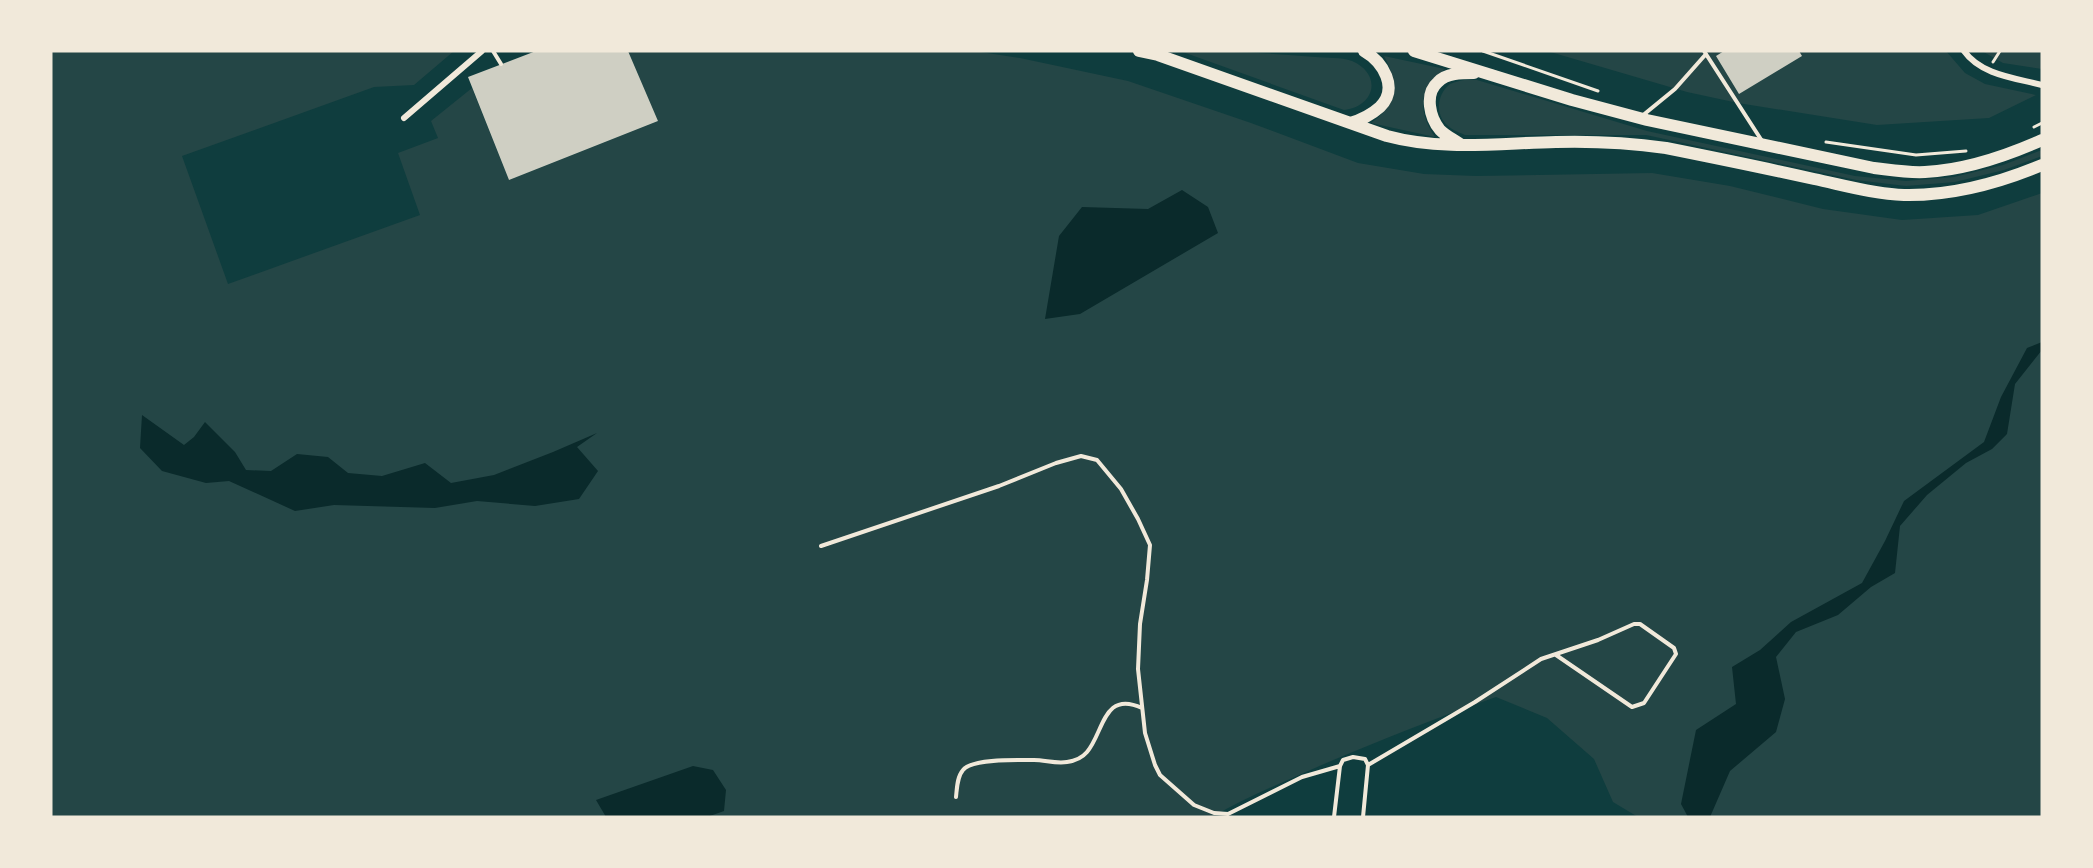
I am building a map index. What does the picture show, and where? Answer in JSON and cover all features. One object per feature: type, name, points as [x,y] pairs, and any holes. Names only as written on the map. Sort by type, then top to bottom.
[{"type":"main road","points":[[1139,51],[1158,55],[1406,141],[1462,145],[1569,142],[1647,145],[1859,189],[1903,195],[1963,190],[2020,174],[2042,165]]},
{"type":"main road","points":[[1350,123],[1373,113],[1382,105],[1388,91],[1385,72],[1379,63],[1364,51]]},
{"type":"main road","points":[[1414,51],[1640,118],[1874,168],[1927,172],[1982,162],[2013,153],[2042,140]]},
{"type":"main road","points":[[1462,145],[1445,134],[1434,120],[1430,107],[1432,91],[1438,82],[1450,75],[1487,74]]},
{"type":"street","points":[[404,117],[482,51]]},
{"type":"street","points":[[1964,51],[1969,59],[1987,71],[2042,85]]},
{"type":"lane","points":[[493,51],[501,64]]},
{"type":"lane","points":[[1640,118],[1675,89],[1705,52],[1765,145]]},
{"type":"lane","points":[[821,546],[999,486],[1056,463],[1081,456],[1097,460],[1121,489],[1149,545],[1147,580],[1140,624],[1138,669],[1145,733],[1160,775],[1194,805],[1214,813],[1228,814],[1302,777],[1340,766]]},
{"type":"lane","points":[[1368,765],[1475,702],[1541,659],[1634,624],[1640,624],[1674,648],[1676,654],[1644,703],[1632,707],[1556,655]]},
{"type":"lane","points":[[956,797],[958,779],[963,770],[970,765],[992,761],[1065,762],[1081,758],[1089,751],[1103,718],[1111,710],[1130,703],[1143,709]]},
{"type":"lane","points":[[1334,817],[1340,766],[1344,760],[1353,757],[1365,759],[1368,765],[1363,817]]},
{"type":"path","points":[[1484,51],[1605,94]]},
{"type":"path","points":[[2032,128],[2042,123]]},
{"type":"path","points":[[1824,142],[1916,154],[1972,150]]},
{"type":"shaded area","points":[[51,51],[454,51],[414,85],[374,87],[182,156],[228,284],[420,215],[398,153],[438,138],[431,121],[472,88],[509,180],[658,121],[628,51],[974,51],[1020,58],[1128,81],[1358,163],[1424,174],[1476,176],[1652,173],[1730,186],[1823,209],[1902,220],[1978,215],[2042,193],[2042,817],[1638,817],[1613,802],[1594,759],[1547,718],[1496,697],[1324,764],[1253,795],[1212,817],[51,817]]},
{"type":"shaded area","points":[[1180,51],[1338,58],[1352,61],[1362,67],[1371,81],[1371,89],[1369,96],[1363,102],[1344,110]]},
{"type":"shaded area","points":[[1547,51],[1946,51],[1965,73],[1985,84],[2036,95],[1989,118],[1877,125],[1738,103],[1687,92]]},
{"type":"shaded area","points":[[1982,51],[2042,51],[2042,69],[2003,63]]},
{"type":"shaded area","points":[[1384,56],[1445,69],[1430,84],[1424,100],[1425,118],[1435,137],[1371,123],[1387,108],[1393,92],[1392,75]]},
{"type":"shaded area","points":[[1477,80],[1647,131],[1855,176],[1906,181],[1954,177],[2003,165],[2042,150],[2042,156],[2004,170],[1955,182],[1906,186],[1856,180],[1646,135],[1465,135],[1447,125],[1442,119],[1439,108],[1446,88],[1452,83]]},
{"type":"shaded area","points":[[1182,190],[1208,207],[1218,233],[1080,314],[1045,319],[1059,236],[1082,207],[1148,209]]},
{"type":"shaded area","points":[[2042,342],[2042,350],[2015,384],[2007,434],[1992,449],[1966,463],[1927,495],[1900,526],[1895,573],[1871,587],[1838,615],[1796,632],[1776,657],[1785,699],[1776,732],[1730,771],[1710,817],[1688,817],[1681,804],[1696,730],[1736,704],[1732,667],[1760,650],[1791,622],[1862,583],[1904,501],[1984,442],[2001,397],[2027,348]]},
{"type":"shaded area","points":[[142,415],[184,445],[194,437],[205,422],[235,452],[246,470],[271,471],[297,454],[328,457],[348,473],[382,476],[425,463],[451,483],[494,475],[597,433],[577,447],[598,471],[579,499],[535,506],[477,501],[435,508],[334,505],[295,511],[229,481],[206,483],[162,471],[140,448]]},
{"type":"shaded area","points":[[693,766],[713,770],[726,790],[724,811],[707,817],[606,817],[596,800]]},
{"type":"building","points":[[536,51],[628,51],[658,121],[509,180],[468,77]]},
{"type":"building","points":[[1724,51],[1799,51],[1802,56],[1739,94],[1716,56]]}]
